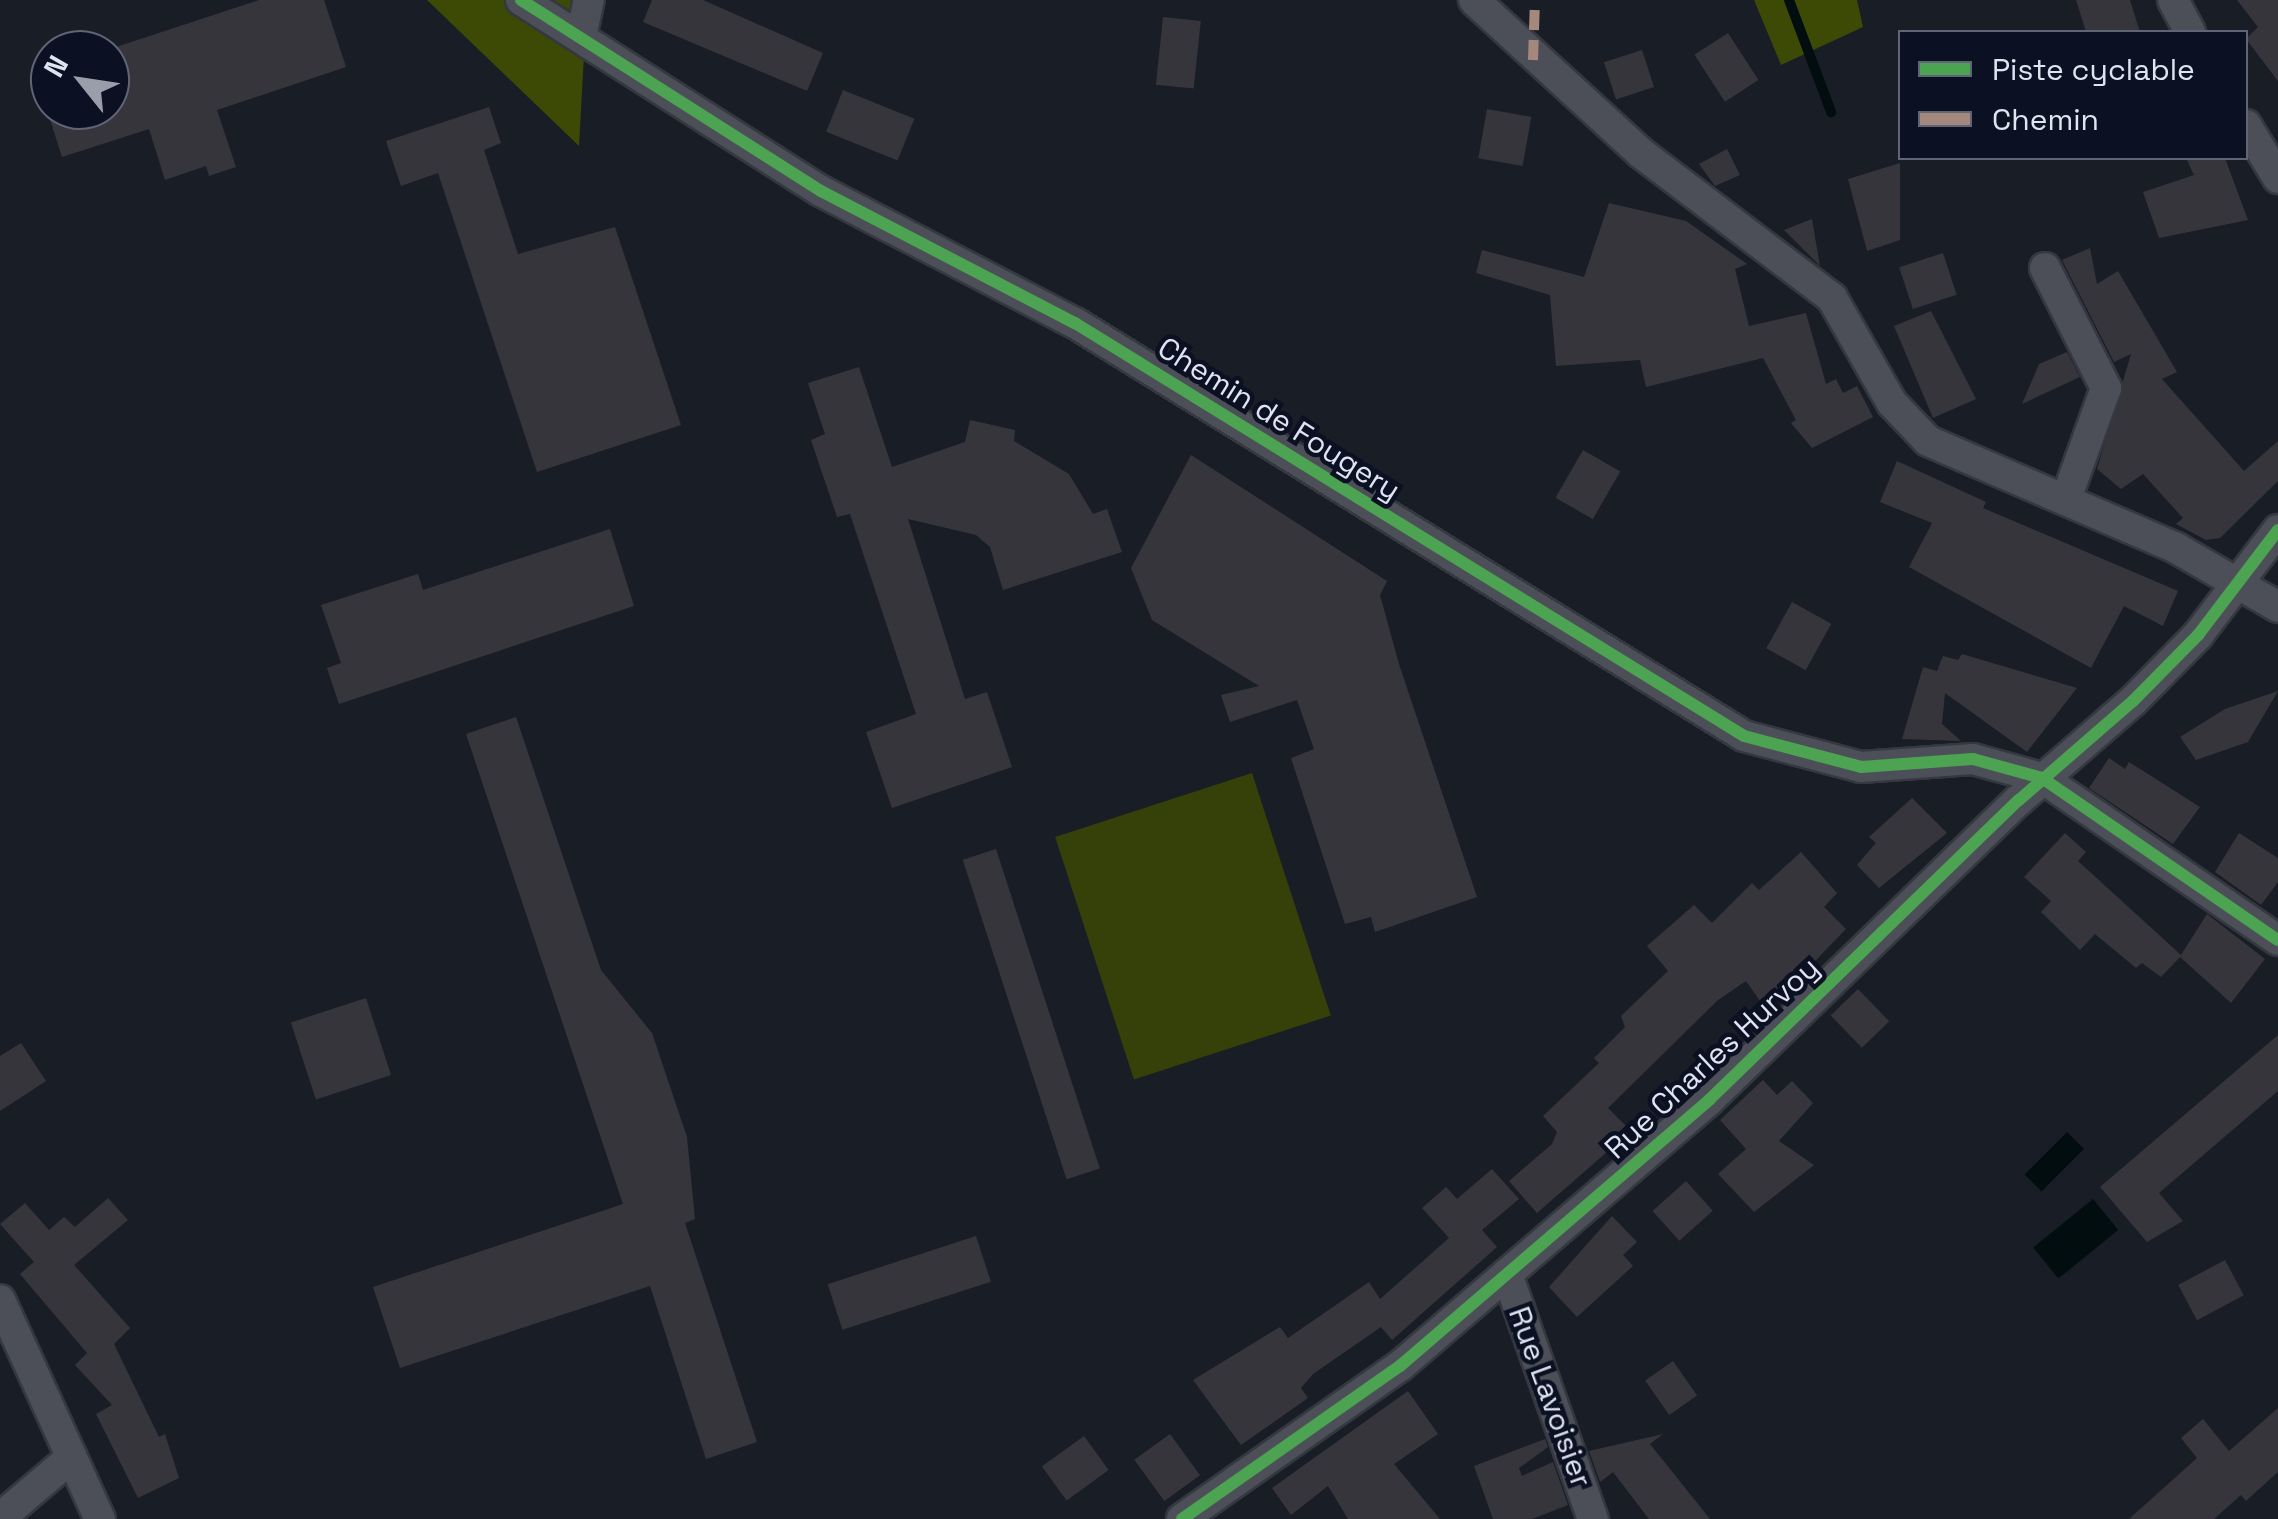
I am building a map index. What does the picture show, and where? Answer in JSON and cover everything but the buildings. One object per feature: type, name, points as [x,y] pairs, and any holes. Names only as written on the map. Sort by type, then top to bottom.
[{"type":"street","name":"Chemin de Fougery","points":[[521,0],[582,32],[821,191],[1075,322],[1744,736],[1860,767],[1973,759],[2042,778],[2278,940]]},
{"type":"street","points":[[582,32],[589,0]]},
{"type":"street","points":[[1474,0],[1641,153],[1832,298],[1892,403],[1928,441],[2176,548],[2234,587],[2278,608]]},
{"type":"street","points":[[2173,0],[2189,30]]},
{"type":"street","points":[[2248,128],[2278,178]]},
{"type":"street","points":[[2045,268],[2106,388],[2066,499]]},
{"type":"street","name":"Rue Charles Hurvoy","points":[[1182,1519],[1400,1366],[1709,1100],[2042,778],[2133,701],[2234,587],[2278,530]]},
{"type":"street","name":"Rue Lavoisier","points":[[1506,1274],[1593,1519]]},
{"type":"street","points":[[0,1300],[100,1519]]},
{"type":"street","points":[[0,1518],[72,1457]]},
{"type":"green space","points":[[427,0],[587,0],[579,146]]},
{"type":"green space","points":[[1754,0],[1857,0],[1863,27],[1781,65]]},
{"type":"green space","points":[[1252,773],[1331,1016],[1134,1079],[1055,837]]},
{"type":"shaded area","points":[[2067,1132],[2084,1149],[2042,1191],[2025,1174]]},
{"type":"shaded area","points":[[2093,1199],[2118,1230],[2058,1279],[2033,1247]]},
{"type":"waterway","points":[[1789,0],[1831,112]]},
{"type":"marked path","points":[[1533,60],[1535,0]]},
{"type":"cycle path","points":[[521,0],[821,191],[1075,323],[1744,736],[1861,767],[1973,759],[2042,778],[2278,940]]},
{"type":"cycle path","points":[[1182,1519],[1400,1366],[1709,1100],[2019,800],[2133,701],[2198,635],[2278,530]]}]
